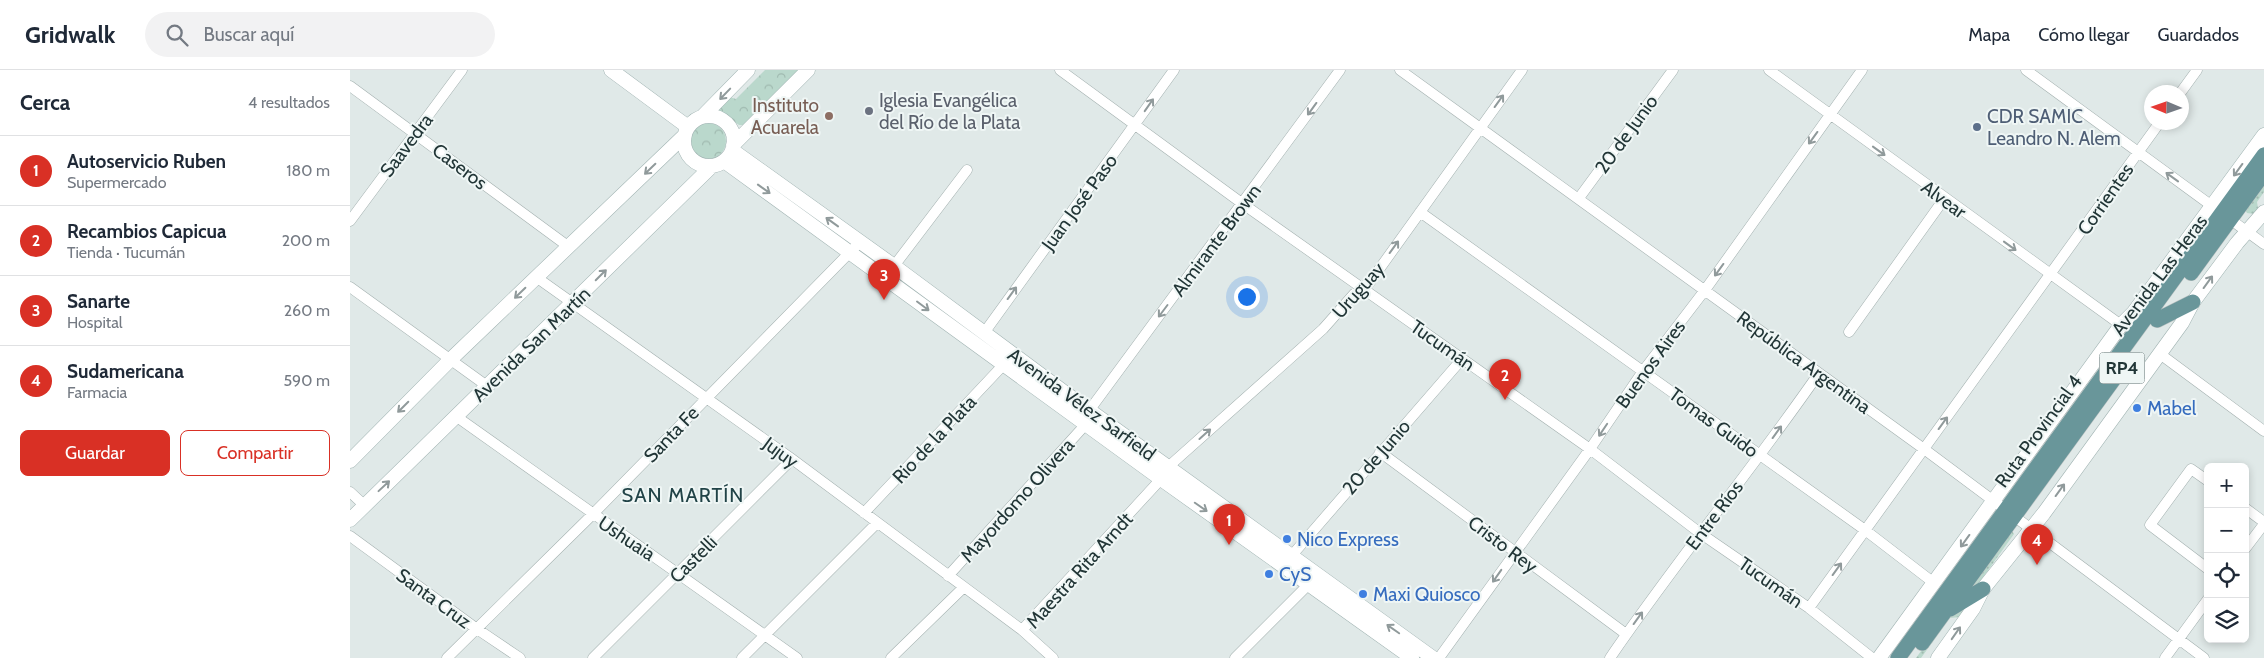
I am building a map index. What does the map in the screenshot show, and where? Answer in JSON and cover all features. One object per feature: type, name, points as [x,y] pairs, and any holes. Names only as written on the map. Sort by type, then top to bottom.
[{"type":"main road","points":[[611,70],[686,131]]},
{"type":"main road","points":[[350,461],[450,360],[569,247],[694,121],[702,117],[748,70]]},
{"type":"main road","name":"Avenida San Martín","points":[[350,520],[364,504],[457,417],[725,156],[808,70]]},
{"type":"main road","points":[[686,131],[686,152],[697,164],[725,156],[733,137],[726,124],[719,119],[702,117]]},
{"type":"main road","name":"Avenida Las Heras","points":[[1879,658],[1934,583],[2004,509],[2121,325],[2221,213],[2264,135]]},
{"type":"main road","name":"Ruta Provincial 4","points":[[1898,658],[2004,509],[2264,155]]},
{"type":"main road","name":"Avenida Vélez Sarfield","points":[[725,156],[856,247],[1004,365],[1161,479],[1288,561]]},
{"type":"main road","name":"Ruta Provincial 4","points":[[1910,658],[1944,612],[2004,509],[2157,320],[2221,213],[2264,173]]},
{"type":"main road","points":[[1938,658],[1973,609],[1983,589],[2031,530],[2160,354],[2194,302],[2264,212]]},
{"type":"main road","name":"Avenida Vélez Sarfield","points":[[856,247],[894,266],[1168,467],[1288,561],[1433,658]]},
{"type":"main road","points":[[2157,320],[2194,302]]},
{"type":"main road","name":"Avenida Vélez Sarfield","points":[[1313,579],[1412,658]]},
{"type":"main road","points":[[1944,612],[1983,589]]},
{"type":"street","name":"Saavedra","points":[[350,221],[462,70]]},
{"type":"street","name":"Tucumán","points":[[1060,70],[1243,204],[1590,449],[1700,533],[1809,608],[1872,658]]},
{"type":"street","name":"Juan José Paso","points":[[984,332],[1174,70]]},
{"type":"street","name":"Almirante Brown","points":[[1090,410],[1340,70]]},
{"type":"street","name":"República Argentina","points":[[1400,70],[1819,373],[2204,658]]},
{"type":"street","name":"Uruguay","points":[[1161,479],[1168,467],[1323,330],[1354,294],[1370,282],[1522,70]]},
{"type":"street","name":"20 de Junio","points":[[1579,198],[1672,70]]},
{"type":"street","name":"Alvear","points":[[1769,70],[1944,199],[2121,325]]},
{"type":"street","name":"Buenos Aires","points":[[1439,658],[1590,449],[1643,371],[1705,290],[1862,70]]},
{"type":"street","points":[[2186,85],[2197,70]]},
{"type":"street","points":[[2032,72],[2264,244]]},
{"type":"street","name":"Caseros","points":[[350,86],[569,247]]},
{"type":"street","name":"Corrientes","points":[[1809,608],[2051,276],[2154,130]]},
{"type":"street","points":[[894,266],[967,170]]},
{"type":"street","points":[[1849,332],[1944,199]]},
{"type":"street","name":"Tomas Guido","points":[[1420,212],[1865,530],[1934,583]]},
{"type":"street","name":"Santa Fe","points":[[447,658],[593,514],[856,247]]},
{"type":"street","name":"Jujuy","points":[[536,278],[792,460],[1022,630]]},
{"type":"street","points":[[350,287],[487,386]]},
{"type":"street","name":"Rio de la Plata","points":[[864,513],[1013,354]]},
{"type":"street","points":[[2160,354],[2264,431]]},
{"type":"street","name":"20 de Junio","points":[[1288,561],[1462,359]]},
{"type":"street","name":"Entre Ríos","points":[[1610,658],[1819,373]]},
{"type":"street","points":[[1086,424],[1090,410]]},
{"type":"street","name":"Ushuaia","points":[[457,417],[593,514],[680,573],[797,658]]},
{"type":"street","name":"Mayordomo Olivera","points":[[948,576],[1086,424]]},
{"type":"street","name":"Cristo Rey","points":[[1380,452],[1626,634]]},
{"type":"street","name":"Castelli","points":[[593,658],[792,460]]},
{"type":"street","points":[[2204,478],[2191,469],[2150,525],[2204,566]]},
{"type":"street","name":"Maestra Rita Arndt","points":[[1053,658],[1022,630],[1161,479]]},
{"type":"street","points":[[350,492],[364,504]]},
{"type":"street","points":[[2249,511],[2264,523],[2249,543]]},
{"type":"street","points":[[742,658],[877,523]]},
{"type":"street","name":"Santa Cruz","points":[[350,536],[477,629],[520,658]]},
{"type":"street","points":[[1235,658],[1313,579]]},
{"type":"street","name":"Mayordomo Olivera","points":[[892,658],[964,588]]},
{"type":"street","points":[[2165,658],[2204,604]]},
{"type":"green space","points":[[765,70],[802,70],[744,125],[739,125],[719,111],[729,97],[736,99]]},
{"type":"green space","points":[[708,123],[715,124],[721,128],[725,134],[725,148],[721,154],[715,158],[708,159],[701,158],[695,154],[691,148],[690,141],[691,134],[695,128],[701,124]]},
{"type":"green space","points":[[2264,180],[2264,192],[2257,202],[2258,208],[2254,214],[2247,213],[2245,210]]},
{"type":"green space","points":[[2011,529],[2014,534],[1976,587],[1965,595]]},
{"type":"green space","points":[[1967,607],[1960,617],[1950,618],[1921,658],[1916,658],[1947,615]]},
{"type":"place","name":"Iglesia Evangélica del Río de la Plata","points":[[869,111]]},
{"type":"place","name":"Instituto Acuarela","points":[[829,116]]},
{"type":"place","name":"CDR SAMIC Leandro N. Alem","points":[[1977,127]]},
{"type":"place","name":"Sanarte","points":[[884,300]]},
{"type":"place","name":"Recambios Capicua","points":[[1505,400]]},
{"type":"place","name":"Mabel","points":[[2137,408]]},
{"type":"place","name":"Nico Express","points":[[1287,539]]},
{"type":"place","name":"Autoservicio Ruben","points":[[1229,545]]},
{"type":"place","name":"Sudamericana","points":[[2037,565]]},
{"type":"place","name":"CyS","points":[[1269,574]]},
{"type":"place","name":"Maxi Quiosco","points":[[1363,594]]},
{"type":"district","name":"SAN MARTÍN","points":[[683,495]]}]
